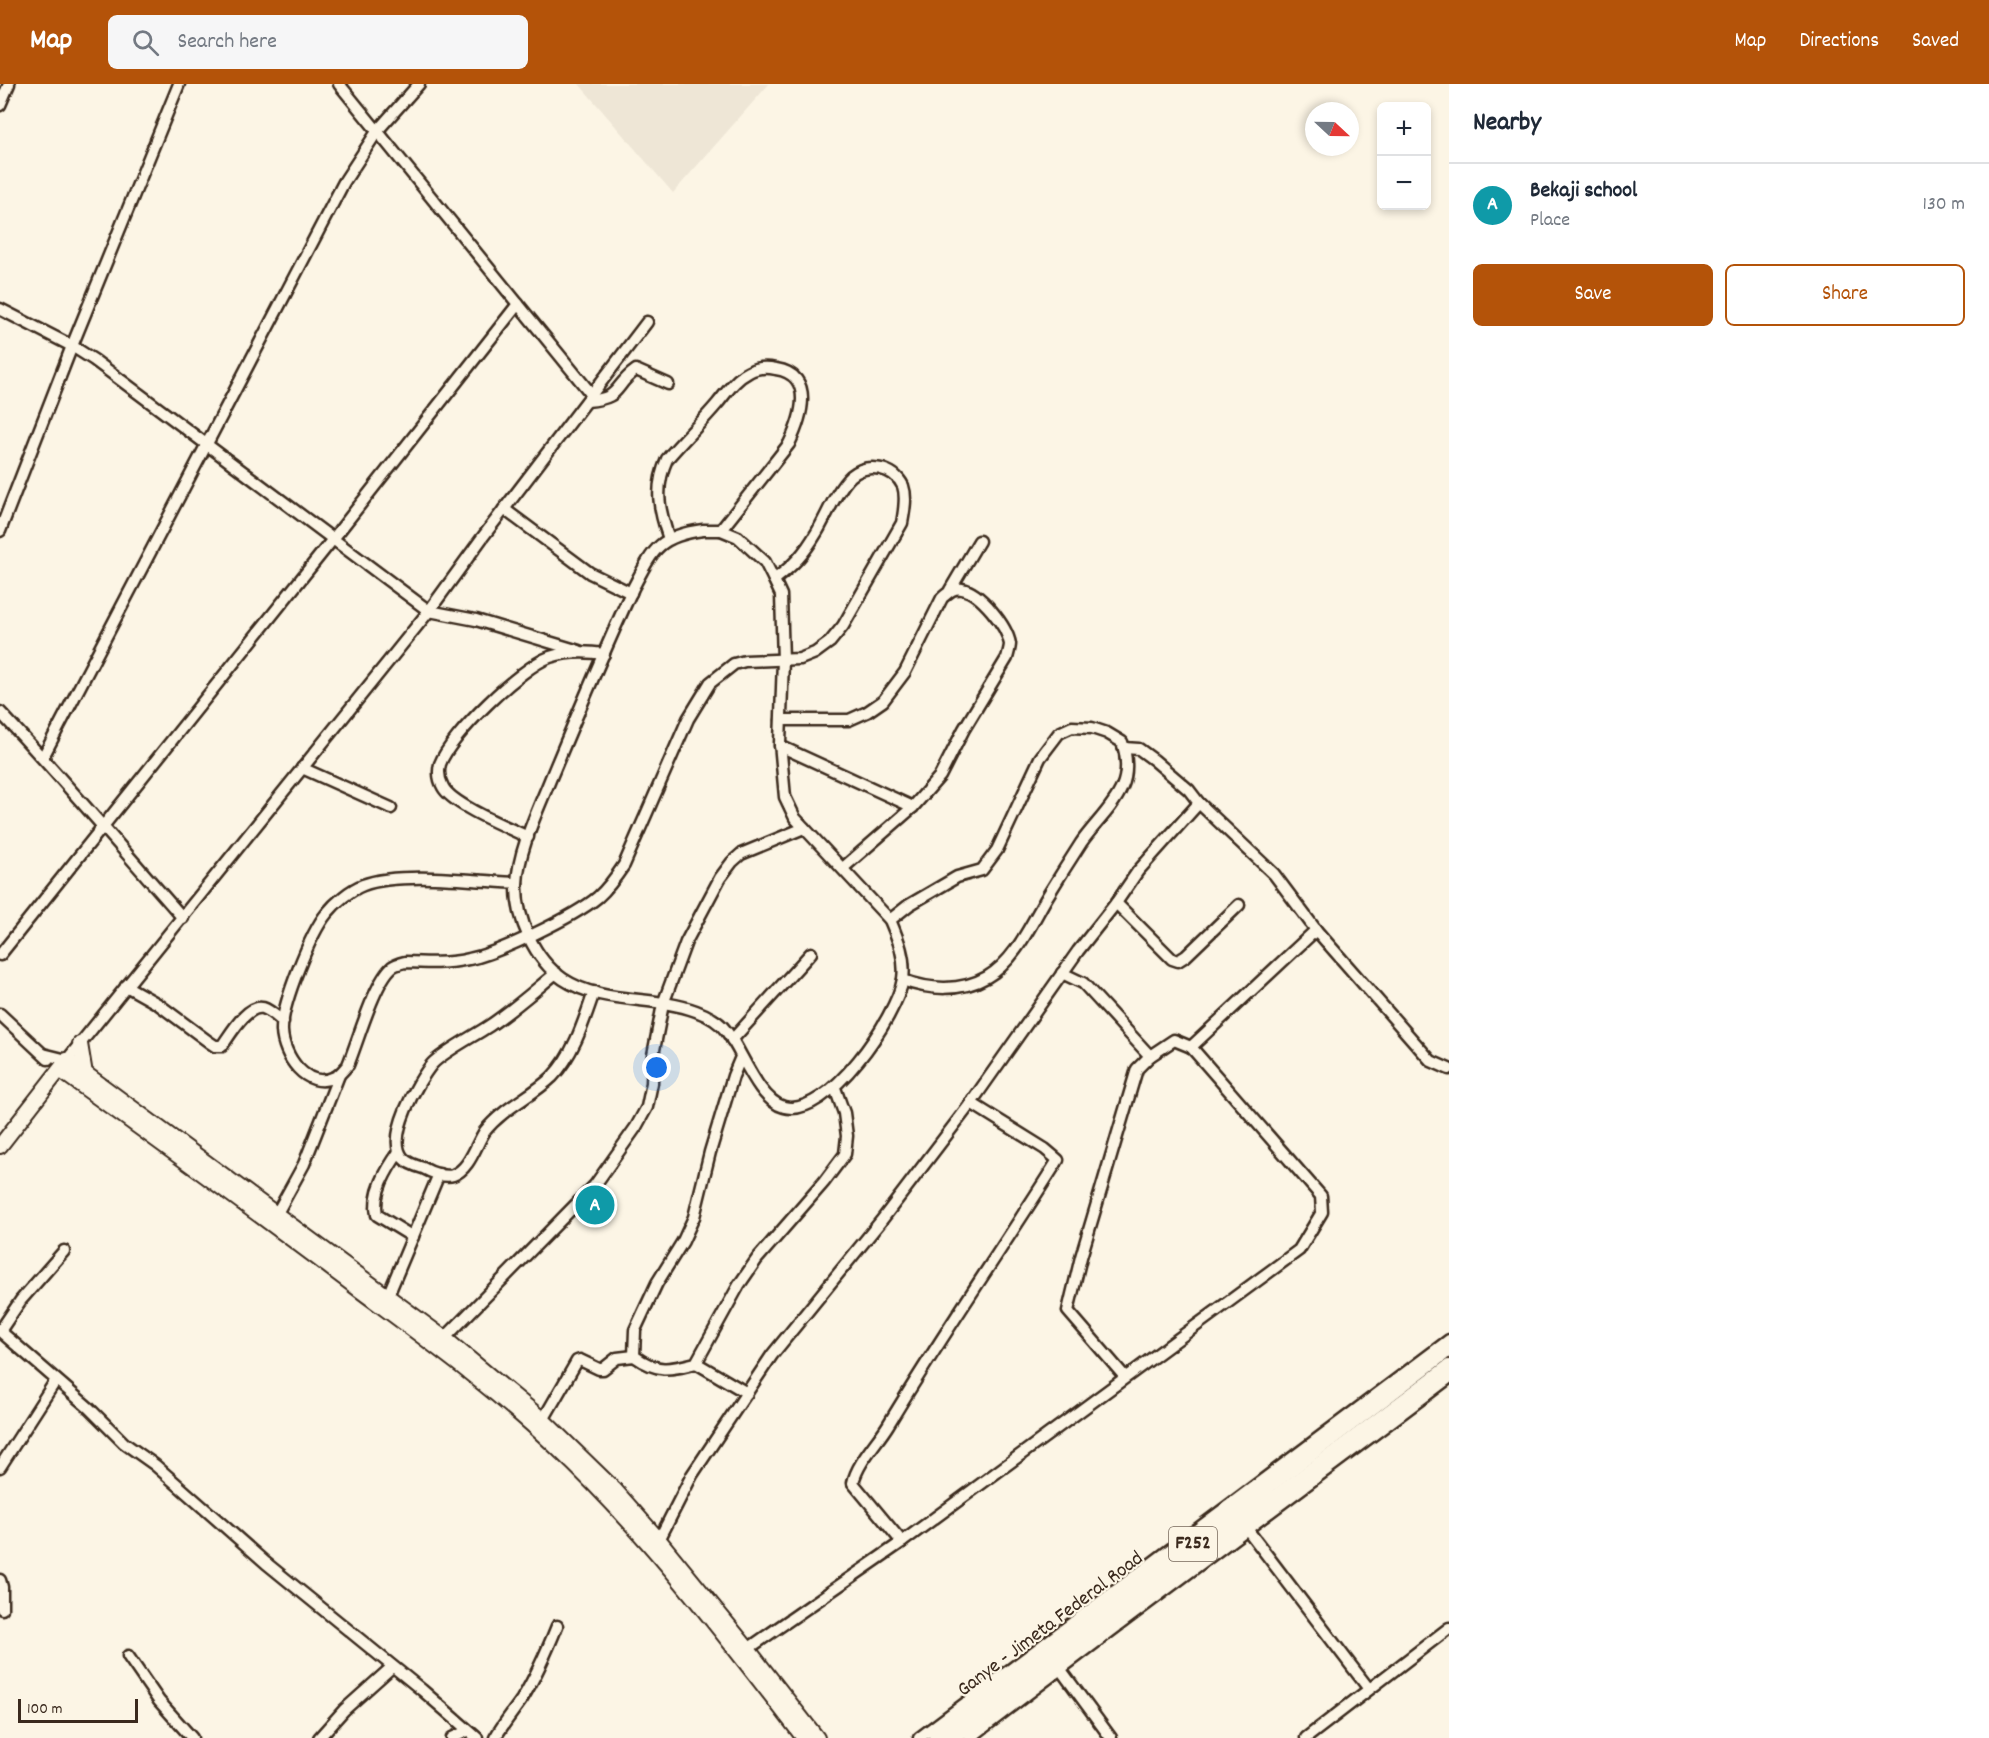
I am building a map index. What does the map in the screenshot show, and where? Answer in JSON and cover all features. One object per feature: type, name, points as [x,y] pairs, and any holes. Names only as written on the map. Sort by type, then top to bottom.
[{"type":"main road","points":[[80,1044],[82,1078]]},
{"type":"main road","points":[[0,1146],[63,1065],[82,1078],[543,1420],[614,1489],[659,1540],[743,1651],[804,1738]]},
{"type":"main road","points":[[48,1084],[82,1078]]},
{"type":"main road","points":[[226,1185],[276,1215],[387,1298],[554,1445],[607,1497],[817,1738]]},
{"type":"main road","name":"Ganye - Jimeta Federal Road","points":[[936,1738],[1449,1349]]},
{"type":"main road","name":"Ganye - Jimeta Federal Road","points":[[954,1738],[1449,1367]]},
{"type":"street","points":[[0,105],[9,84]]},
{"type":"street","points":[[0,531],[72,346],[179,84]]},
{"type":"street","points":[[339,84],[518,304],[589,398],[605,400],[614,394],[636,370],[668,384]]},
{"type":"street","points":[[43,757],[344,182],[378,130],[419,84]]},
{"type":"street","points":[[0,955],[518,304]]},
{"type":"street","points":[[0,309],[72,346],[206,443],[429,611],[476,620],[579,651],[604,654]]},
{"type":"street","points":[[0,1014],[43,1054],[63,1065],[429,611],[647,322]]},
{"type":"street","points":[[669,539],[660,512],[659,490],[661,472],[667,459],[736,380],[750,371],[767,367],[784,370],[797,378],[802,392],[801,411],[796,429],[789,444],[721,530]]},
{"type":"street","points":[[276,1215],[304,1164],[339,1075],[348,1065],[378,989],[392,967],[405,962],[455,962],[492,952],[574,913],[598,897],[624,865],[688,719],[710,683],[734,664],[745,661],[800,659],[815,653],[830,642],[843,626],[902,523],[905,510],[903,488],[896,476],[881,469],[866,467],[851,477],[797,562],[774,580]]},
{"type":"street","points":[[504,509],[590,573],[631,592]]},
{"type":"street","points":[[721,530],[738,537],[765,562],[781,595],[783,660],[780,746],[784,797],[795,818],[890,920],[898,939],[903,961],[903,980],[887,1020],[835,1088],[803,1106],[784,1107],[771,1099],[757,1083],[727,1032],[716,1021],[695,1011],[581,989],[556,973],[528,935],[518,908],[517,883],[520,862],[556,765],[631,592],[650,556],[669,539],[680,533],[721,530]]},
{"type":"street","points":[[781,720],[849,720],[883,701],[905,672],[942,598],[950,590],[979,541]]},
{"type":"street","points":[[843,868],[913,807],[940,776],[964,729],[1007,658],[1010,644],[988,606],[975,594],[961,588],[950,590]]},
{"type":"street","points":[[528,837],[455,800],[444,789],[439,779],[440,766],[447,752],[491,699],[520,675],[549,657],[579,651]]},
{"type":"street","points":[[0,711],[183,918]]},
{"type":"street","points":[[890,920],[909,905],[957,877],[982,870],[997,850],[1040,758],[1059,733],[1072,727],[1092,728],[1119,740],[1124,748],[1126,772],[1122,788],[1104,815],[1082,841],[1028,930],[998,969],[986,978],[947,988],[920,986],[903,980]]},
{"type":"street","points":[[780,746],[913,807]]},
{"type":"street","points":[[1124,748],[1139,749],[1189,790],[1199,803],[1274,874],[1316,930],[1431,1061],[1449,1069]]},
{"type":"street","points":[[302,768],[391,808]]},
{"type":"street","points":[[659,1540],[692,1475],[772,1354],[881,1221],[971,1103],[1062,973],[1138,871],[1199,803]]},
{"type":"street","points":[[440,1343],[595,1185],[621,1150],[647,1107],[652,1083],[653,1055],[663,1004],[686,942],[720,878],[741,854],[804,828]]},
{"type":"street","points":[[339,1075],[324,1080],[312,1078],[303,1073],[292,1062],[285,1047],[282,1030],[289,993],[305,952],[326,914],[361,886],[379,880],[517,883]]},
{"type":"street","points":[[1116,903],[1172,959],[1178,961],[1239,905]]},
{"type":"street","points":[[1191,1047],[1316,930]]},
{"type":"street","points":[[732,1040],[812,953]]},
{"type":"street","points":[[556,973],[491,1025],[435,1061],[418,1082],[397,1138],[399,1152],[404,1160],[439,1174],[453,1175],[466,1164],[486,1131],[552,1076],[570,1053],[594,992]]},
{"type":"street","points":[[1062,973],[1083,983],[1150,1056]]},
{"type":"street","points":[[126,986],[158,1004],[219,1047],[248,1011],[256,1008],[267,1010],[283,1022]]},
{"type":"street","points":[[743,1651],[902,1542],[1299,1250],[1322,1212],[1321,1196],[1191,1047],[1174,1040],[1150,1056],[1137,1069],[1081,1257],[1068,1311],[1125,1377]]},
{"type":"street","points":[[634,1356],[634,1330],[694,1217],[710,1152],[741,1057]]},
{"type":"street","points":[[696,1363],[739,1285],[757,1259],[824,1182],[844,1154],[847,1136],[844,1113],[835,1088]]},
{"type":"street","points":[[902,1542],[853,1483],[855,1474],[879,1440],[919,1372],[1002,1250],[1058,1160],[1045,1149],[971,1103]]},
{"type":"street","points":[[399,1152],[384,1177],[376,1200],[376,1210],[377,1215],[413,1237]]},
{"type":"street","points":[[387,1298],[439,1174]]},
{"type":"street","points":[[64,1251],[21,1300],[0,1331],[88,1408],[124,1443],[155,1464],[266,1563],[422,1690],[477,1738]]},
{"type":"street","points":[[919,1738],[1449,1340]]},
{"type":"street","points":[[543,1420],[577,1361],[585,1360],[599,1370],[617,1358],[634,1356],[660,1370],[696,1363],[747,1393]]},
{"type":"street","points":[[970,1738],[1449,1378]]},
{"type":"street","points":[[0,1467],[56,1380]]},
{"type":"street","points":[[1247,1529],[1370,1689]]},
{"type":"street","points":[[0,1581],[2,1609]]},
{"type":"street","points":[[495,1738],[507,1717],[522,1698],[557,1626]]},
{"type":"street","points":[[1305,1738],[1449,1628]]},
{"type":"street","points":[[128,1656],[159,1701],[192,1738]]},
{"type":"street","points":[[319,1738],[344,1710],[392,1667]]},
{"type":"street","points":[[1061,1670],[1111,1738]]},
{"type":"street","points":[[452,1738],[467,1731]]},
{"type":"shaded area","points":[[579,84],[769,84],[673,193]]},
{"type":"place","name":"Bekaji school","points":[[595,1205]]}]
